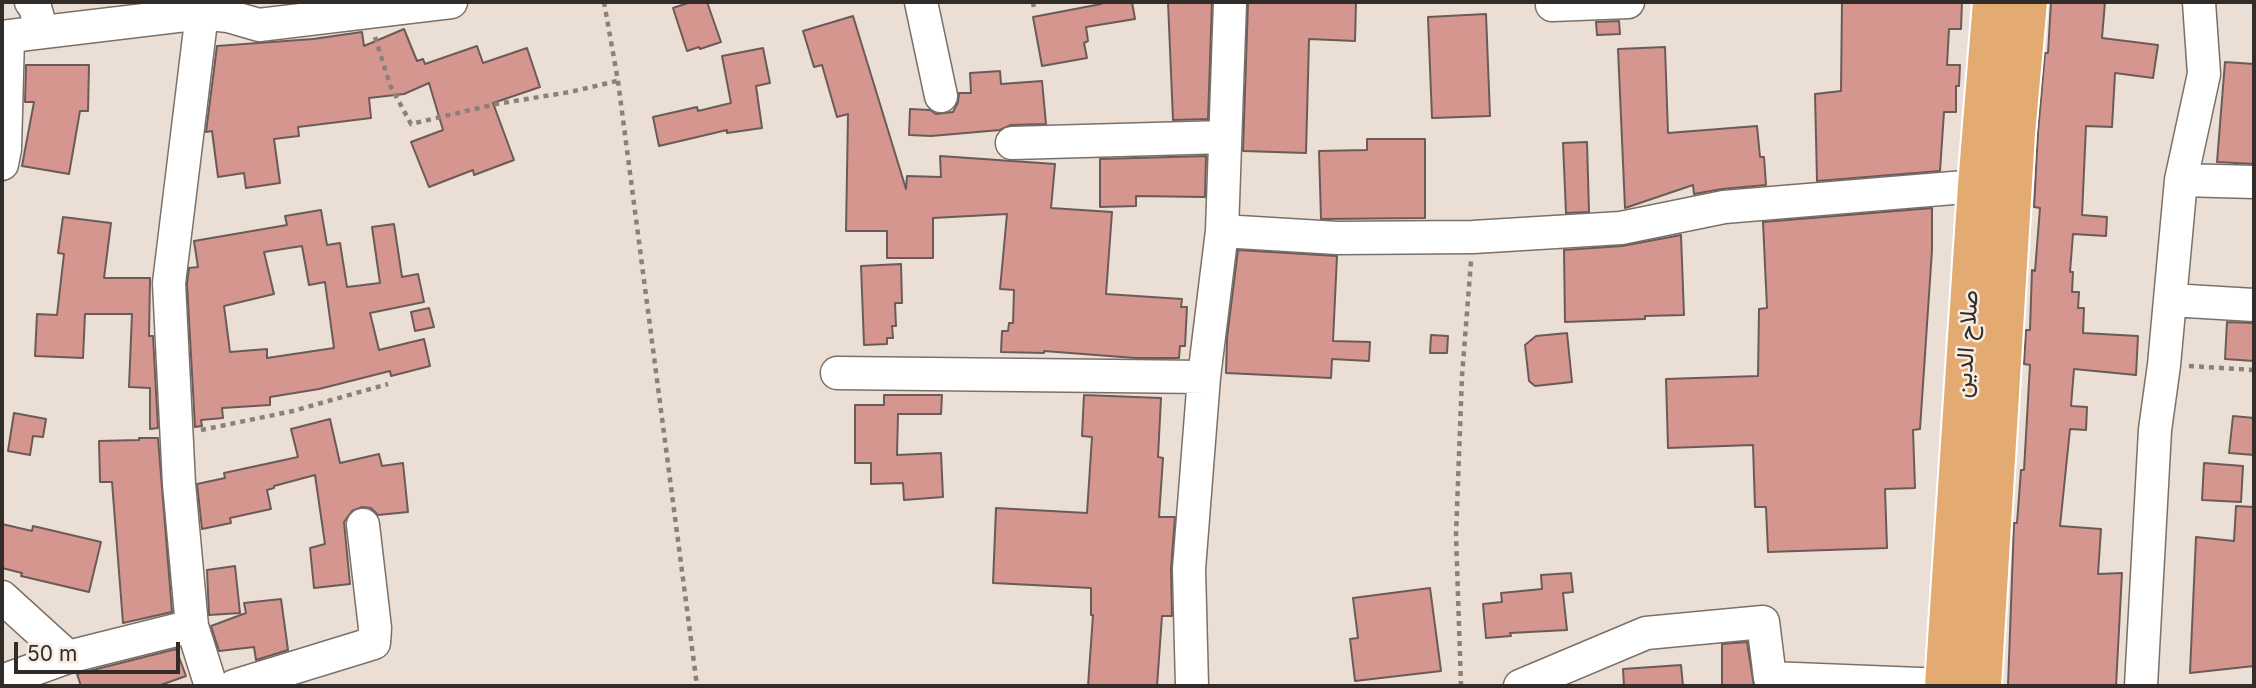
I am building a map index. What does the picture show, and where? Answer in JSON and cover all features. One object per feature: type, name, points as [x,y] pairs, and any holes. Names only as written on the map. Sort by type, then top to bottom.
[{"type":"highway","name":"صلاح الدين","points":[[1944,685],[1992,2]]},
{"type":"highway","name":"صلاح الدين","points":[[1982,686],[2016,133],[2028,2]]},
{"type":"street","points":[[30,2],[35,7],[42,32]]},
{"type":"street","points":[[2,164],[5,149],[5,37],[277,2]]},
{"type":"street","points":[[209,10],[259,24],[451,2]]},
{"type":"street","points":[[921,2],[941,96]]},
{"type":"street","points":[[1192,686],[1189,569],[1204,377],[1222,231],[1230,2]]},
{"type":"street","points":[[1552,5],[1628,2]]},
{"type":"street","points":[[2141,686],[2155,430],[2164,365],[2181,180],[2204,74],[2199,2]]},
{"type":"street","points":[[209,10],[169,283],[176,435],[192,626],[211,686]]},
{"type":"street","points":[[1012,143],[1225,137]]},
{"type":"street","points":[[2181,180],[2254,182]]},
{"type":"street","points":[[1222,231],[1337,238],[1473,237],[1620,228],[1724,207],[1977,186]]},
{"type":"street","points":[[2170,300],[2254,305]]},
{"type":"street","points":[[838,373],[1204,377]]},
{"type":"street","points":[[234,686],[374,643],[375,628],[363,525]]},
{"type":"street","points":[[2,597],[68,657]]},
{"type":"street","points":[[1520,686],[1646,633],[1763,622],[1770,678],[1944,685]]},
{"type":"street","points":[[2,681],[68,657],[192,626]]},
{"type":"path","points":[[604,2],[618,81],[697,686]]},
{"type":"path","points":[[1033,2],[1034,9]]},
{"type":"path","points":[[367,12],[390,85],[411,124],[496,104],[618,81]]},
{"type":"path","points":[[1461,686],[1457,522],[1462,376],[1473,237]]},
{"type":"path","points":[[2164,365],[2254,370]]},
{"type":"path","points":[[176,435],[293,411],[388,384]]},
{"type":"building","points":[[691,2],[707,2],[721,42],[687,51],[673,8]]},
{"type":"building","points":[[1101,2],[1132,2],[1135,19],[1086,27],[1088,41],[1084,43],[1087,58],[1042,66],[1033,17]]},
{"type":"building","points":[[1168,2],[1212,2],[1208,119],[1173,120]]},
{"type":"building","points":[[1248,2],[1356,2],[1355,41],[1309,39],[1306,153],[1243,151]]},
{"type":"building","points":[[1842,2],[1962,2],[1961,29],[1949,29],[1947,65],[1960,65],[1959,86],[1956,86],[1956,112],[1944,112],[1940,171],[1817,181],[1815,94],[1841,91]]},
{"type":"building","points":[[2051,2],[2105,2],[2102,38],[2158,45],[2153,78],[2115,73],[2112,127],[2086,126],[2082,215],[2107,217],[2106,236],[2073,234],[2070,272],[2073,272],[2072,292],[2079,292],[2078,308],[2084,308],[2083,333],[2138,336],[2136,375],[2074,369],[2071,406],[2087,407],[2086,430],[2070,429],[2060,526],[2101,529],[2098,574],[2122,573],[2116,686],[2008,686],[2014,523],[2017,523],[2021,470],[2024,470],[2030,365],[2024,364],[2026,330],[2030,330],[2032,270],[2035,271],[2040,208],[2034,207],[2038,132]]},
{"type":"building","points":[[1486,14],[1490,116],[1432,118],[1428,17]]},
{"type":"building","points":[[853,16],[906,189],[907,176],[941,177],[940,156],[1055,164],[1051,208],[1112,212],[1106,294],[1182,299],[1181,307],[1187,307],[1185,346],[1180,346],[1179,358],[1135,358],[1044,351],[1001,352],[1002,331],[1008,331],[1009,323],[1013,323],[1014,290],[1000,289],[1007,214],[933,218],[933,258],[887,258],[887,231],[846,231],[848,114],[837,117],[822,65],[814,67],[803,31]]},
{"type":"building","points":[[1619,21],[1620,34],[1597,35],[1596,22]]},
{"type":"building","points":[[404,29],[417,61],[423,59],[425,64],[477,46],[483,63],[527,48],[540,87],[493,103],[514,160],[474,175],[473,170],[429,187],[411,142],[443,130],[429,83],[404,94],[369,98],[371,118],[298,127],[299,136],[274,139],[280,183],[246,188],[244,173],[218,177],[212,131],[206,132],[217,46],[313,39],[362,32],[364,46]]},
{"type":"building","points":[[1665,47],[1668,133],[1757,126],[1760,157],[1764,157],[1766,185],[1694,194],[1693,185],[1625,208],[1618,49]]},
{"type":"building","points":[[763,48],[770,83],[756,86],[762,128],[727,133],[727,130],[659,146],[653,117],[731,103],[722,56]]},
{"type":"building","points":[[2225,62],[2254,64],[2254,164],[2217,162]]},
{"type":"building","points":[[26,65],[89,65],[88,111],[80,111],[69,174],[22,166],[34,102],[25,102]]},
{"type":"building","points":[[1000,71],[1001,84],[1042,81],[1046,124],[1011,125],[1000,130],[931,136],[909,135],[910,109],[930,110],[936,114],[953,112],[959,93],[971,93],[970,73]]},
{"type":"building","points":[[1367,139],[1425,139],[1425,218],[1321,219],[1319,151],[1367,150]]},
{"type":"building","points":[[1587,142],[1589,212],[1566,213],[1563,143]]},
{"type":"building","points":[[1206,156],[1205,197],[1136,196],[1136,206],[1100,207],[1100,159]]},
{"type":"building","points":[[1932,208],[1932,250],[1920,429],[1913,430],[1915,488],[1885,489],[1887,548],[1768,552],[1766,507],[1755,507],[1753,445],[1668,448],[1666,379],[1758,376],[1759,309],[1767,308],[1763,222]]},
{"type":"building","points":[[321,210],[327,245],[340,243],[347,287],[380,283],[372,227],[394,224],[402,277],[418,274],[424,302],[370,313],[379,350],[424,339],[430,366],[391,376],[390,371],[319,389],[270,397],[270,405],[222,408],[223,418],[201,420],[202,426],[195,427],[187,284],[189,268],[198,267],[194,241],[287,225],[285,216]],"holes":[[[302,246],[309,285],[325,282],[334,348],[267,358],[267,349],[230,352],[224,306],[274,294],[264,252]]]},
{"type":"building","points":[[63,217],[111,223],[104,278],[150,278],[149,336],[153,336],[158,428],[150,429],[150,388],[129,387],[132,314],[85,314],[83,358],[35,356],[37,314],[57,315],[64,254],[58,253]]},
{"type":"building","points":[[1681,235],[1684,315],[1565,322],[1564,250],[1622,246]]},
{"type":"building","points":[[1238,250],[1337,256],[1333,341],[1370,342],[1369,361],[1332,359],[1331,378],[1226,373],[1227,338]]},
{"type":"building","points":[[901,264],[902,303],[895,303],[896,326],[892,326],[893,338],[887,338],[887,344],[864,345],[861,266]]},
{"type":"building","points":[[429,308],[434,327],[415,331],[411,312]]},
{"type":"building","points":[[2227,322],[2254,323],[2254,361],[2225,359]]},
{"type":"building","points":[[1567,333],[1572,382],[1535,386],[1529,381],[1525,345],[1536,336]]},
{"type":"building","points":[[1431,335],[1448,336],[1447,353],[1430,353]]},
{"type":"building","points":[[884,395],[942,395],[941,414],[898,414],[897,455],[941,453],[943,497],[904,500],[903,483],[871,484],[871,463],[855,463],[855,405],[884,405]]},
{"type":"building","points":[[1084,395],[1161,398],[1158,457],[1163,458],[1159,517],[1175,517],[1171,569],[1172,616],[1162,616],[1157,686],[1088,686],[1093,615],[1091,588],[993,583],[996,508],[1087,513],[1092,437],[1082,436]]},
{"type":"building","points":[[14,413],[46,419],[43,437],[33,436],[30,455],[8,451]]},
{"type":"building","points":[[2233,416],[2254,418],[2254,455],[2229,453]]},
{"type":"building","points":[[330,419],[340,463],[379,454],[382,466],[403,463],[408,512],[378,515],[371,508],[362,507],[352,511],[344,522],[350,584],[314,588],[310,548],[325,544],[315,475],[267,490],[271,509],[230,518],[231,523],[202,529],[197,484],[225,478],[224,473],[298,457],[291,429]]},
{"type":"building","points":[[158,438],[172,612],[123,623],[112,482],[100,482],[99,441]]},
{"type":"building","points":[[2204,463],[2243,466],[2241,502],[2202,500]]},
{"type":"building","points":[[2236,506],[2254,507],[2254,666],[2190,673],[2196,537],[2234,541]]},
{"type":"building","points":[[2,524],[32,531],[33,526],[101,542],[89,592],[21,576],[22,573],[2,568]]},
{"type":"building","points":[[235,566],[240,613],[209,615],[207,570]]},
{"type":"building","points":[[1571,573],[1573,592],[1563,593],[1567,630],[1510,633],[1511,636],[1486,638],[1483,604],[1502,602],[1501,593],[1542,589],[1541,575]]},
{"type":"building","points":[[1430,588],[1441,671],[1355,681],[1350,639],[1358,638],[1353,598]]},
{"type":"building","points":[[281,599],[288,650],[256,660],[254,647],[219,651],[211,626],[246,613],[244,603]]},
{"type":"building","points":[[1747,642],[1754,686],[1722,686],[1722,644]]},
{"type":"building","points":[[176,649],[186,676],[158,686],[81,686],[77,674]]},
{"type":"building","points":[[1681,665],[1683,686],[1624,686],[1623,669]]}]
